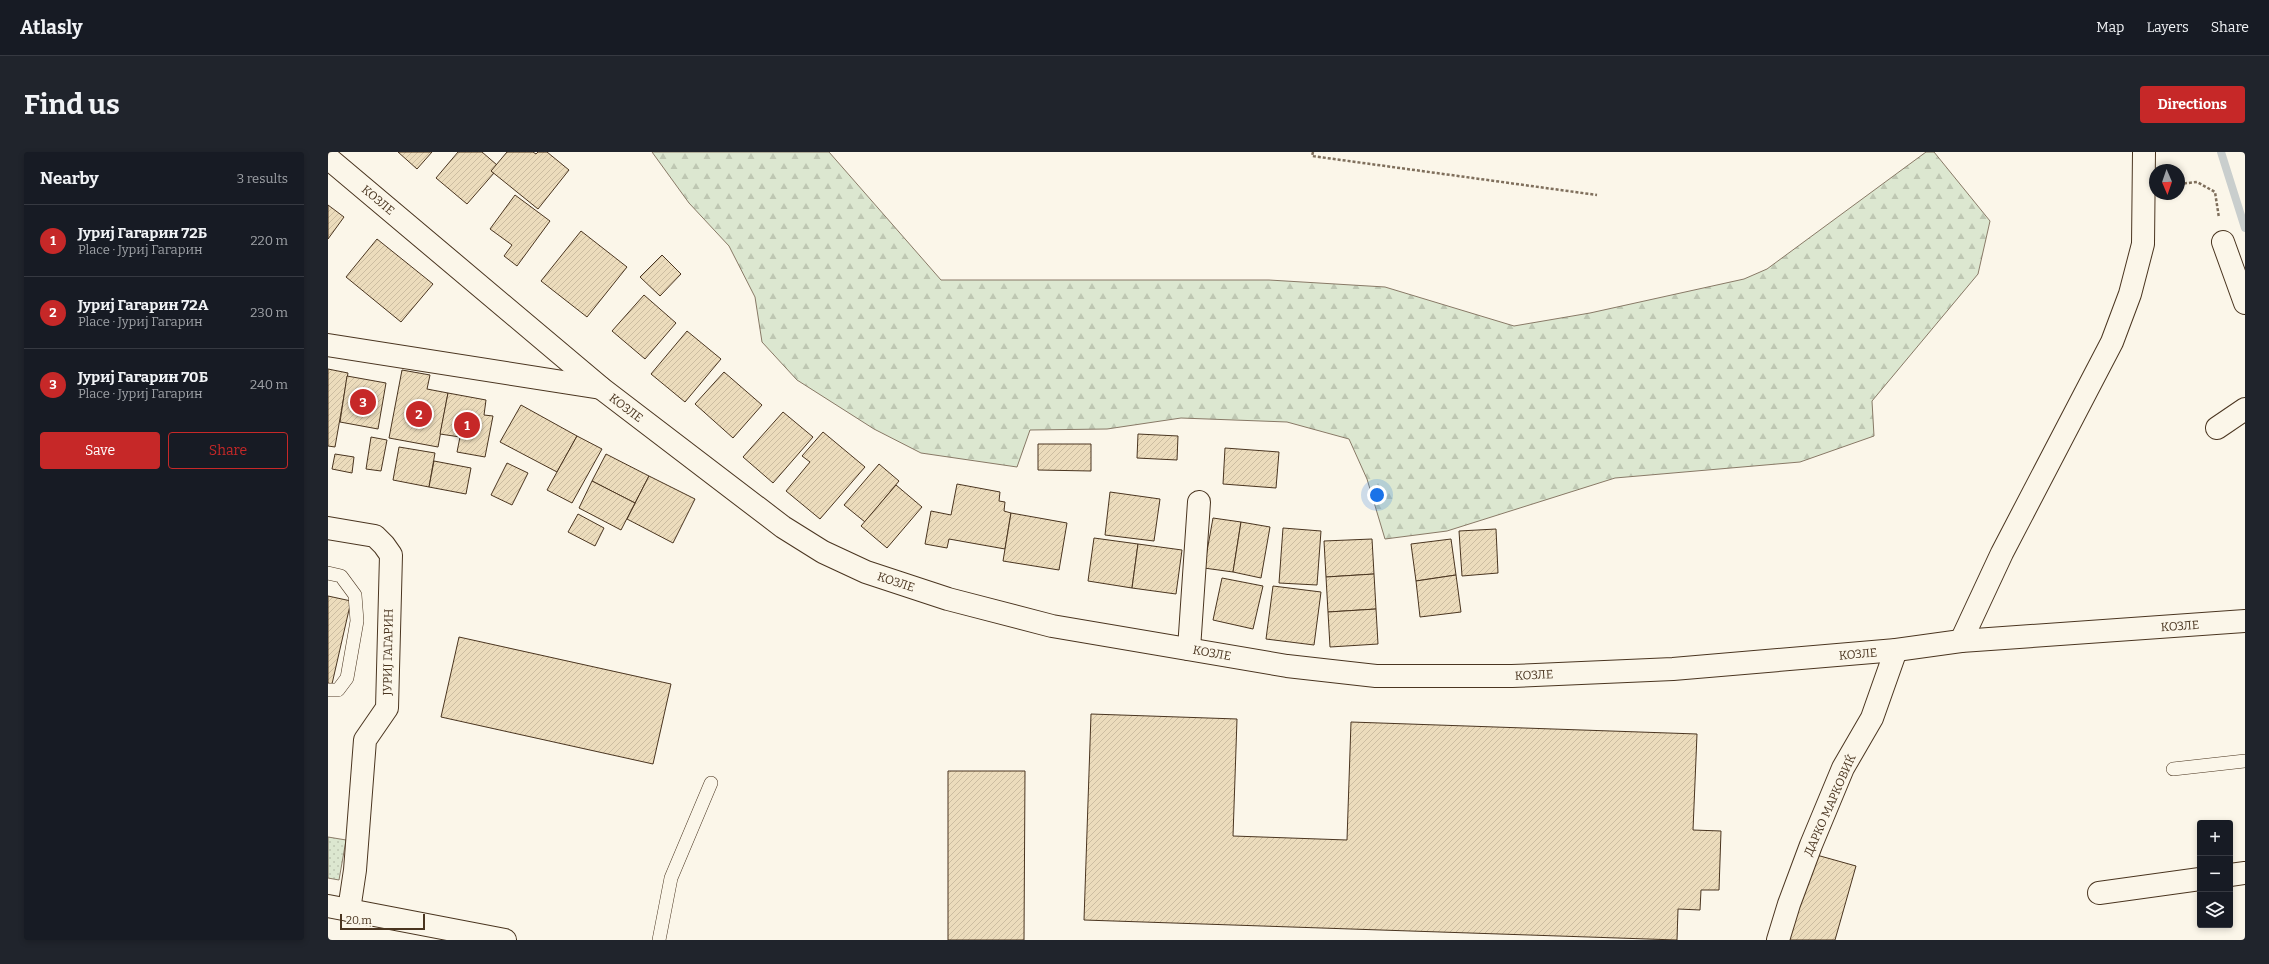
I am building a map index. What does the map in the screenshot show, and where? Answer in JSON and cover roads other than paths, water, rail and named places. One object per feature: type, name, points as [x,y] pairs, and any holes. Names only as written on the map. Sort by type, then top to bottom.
[{"type":"street","points":[[1961,641],[2002,553],[2079,407],[2117,328],[2130,294],[2143,244],[2144,152]]},
{"type":"street","name":"КОЗЛЕ","points":[[328,158],[601,388],[783,527],[823,552],[866,572],[948,599],[1052,626],[1287,666],[1376,676],[1505,676],[1673,668],[1896,650],[1961,641],[2245,621]]},
{"type":"street","points":[[2223,242],[2245,303]]},
{"type":"street","points":[[328,345],[601,388]]},
{"type":"street","points":[[2217,428],[2245,409]]},
{"type":"street","points":[[1189,649],[1199,502]]},
{"type":"street","name":"ЈУРИЈ ГАГАРИН","points":[[328,528],[374,536],[384,545],[391,555],[387,708],[366,740],[355,870],[349,910]]},
{"type":"street","name":"ДАРКО МАРКОВИЌ","points":[[1778,940],[1789,904],[1811,845],[1843,768],[1872,718],[1896,650]]},
{"type":"street","points":[[2233,875],[2245,873]]},
{"type":"street","points":[[2099,893],[2197,879]]},
{"type":"street","points":[[328,906],[505,940]]},
{"type":"lane","points":[[328,573],[341,576],[355,596],[358,621],[347,678],[338,690],[328,690]]},
{"type":"lane","points":[[2173,769],[2245,761]]},
{"type":"lane","points":[[659,940],[671,878],[711,783]]},
{"type":"waterway","points":[[2221,152],[2245,228]]},
{"type":"place","name":"Јуриј Гагарин 70Б","points":[[363,402]]},
{"type":"place","name":"Јуриј Гагарин 72А","points":[[419,414]]},
{"type":"place","name":"Јуриј Гагарин 72Б","points":[[467,425]]}]
